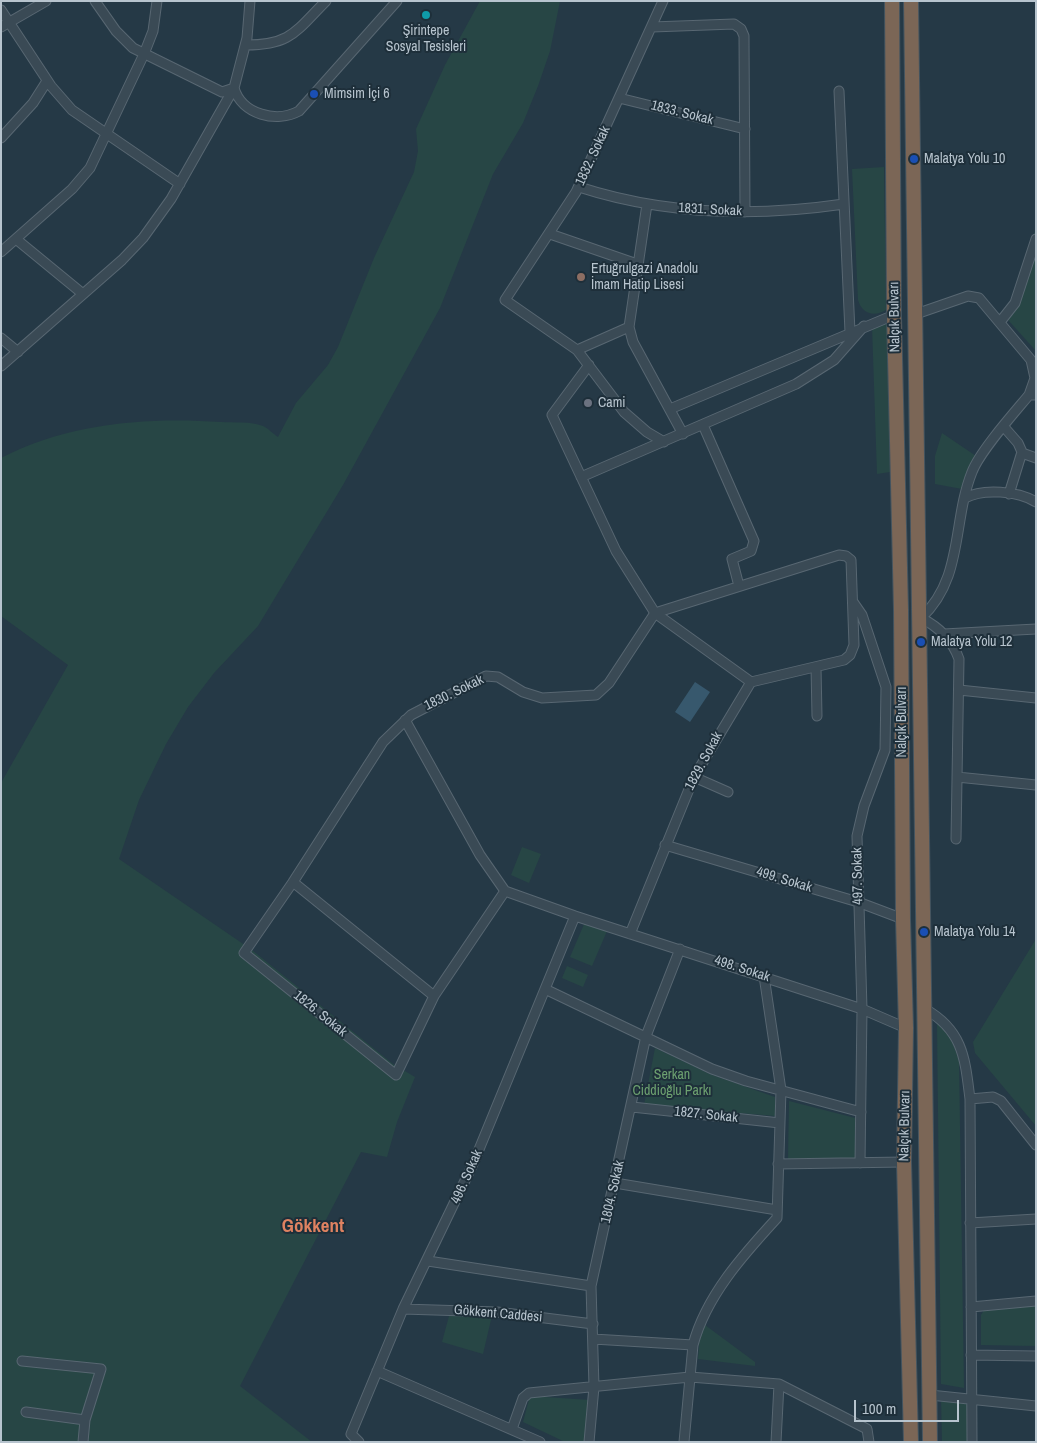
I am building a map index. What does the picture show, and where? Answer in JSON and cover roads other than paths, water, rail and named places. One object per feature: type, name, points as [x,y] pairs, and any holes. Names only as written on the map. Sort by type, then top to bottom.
[{"type":"highway","name":"Nalçık Bulvarı","points":[[892,1],[894,314],[901,610],[903,919],[906,1028],[904,1162],[911,1442]]},
{"type":"highway","name":"Nalçık Bulvarı","points":[[911,1],[930,1442]]},
{"type":"street","points":[[5,25],[46,1]]},
{"type":"street","points":[[94,1],[121,36],[133,48],[222,92],[234,88]]},
{"type":"street","points":[[1,252],[80,182],[108,136],[144,54],[153,31],[157,1]]},
{"type":"street","points":[[1,366],[143,238],[180,184],[234,88],[246,45],[250,1]]},
{"type":"street","points":[[246,45],[268,45],[284,39],[326,1]]},
{"type":"street","points":[[234,88],[236,94],[246,106],[262,114],[276,117],[295,113],[340,67],[397,1]]},
{"type":"street","name":"1832. Sokak","points":[[578,350],[505,300],[550,234],[579,186],[663,1]]},
{"type":"street","points":[[1,10],[5,25],[47,81],[72,110],[180,184]]},
{"type":"street","points":[[652,27],[734,24],[741,29],[744,36],[745,212]]},
{"type":"street","points":[[1,138],[33,103],[47,81]]},
{"type":"street","points":[[839,91],[850,332]]},
{"type":"street","name":"1833. Sokak","points":[[619,98],[745,129]]},
{"type":"street","name":"1831. Sokak","points":[[579,186],[647,204],[688,210],[745,212],[798,210],[844,204]]},
{"type":"street","points":[[647,204],[629,327],[633,342],[683,434]]},
{"type":"street","points":[[550,234],[637,264]]},
{"type":"street","points":[[16,238],[83,294]]},
{"type":"street","points":[[1000,322],[1015,304],[1036,239]]},
{"type":"street","points":[[916,314],[972,296],[982,301],[1033,364],[1035,378],[1033,395],[1004,426],[972,469],[965,498],[958,544],[950,569],[936,602],[920,618],[944,634],[959,659],[956,838]]},
{"type":"street","points":[[670,409],[894,314]]},
{"type":"street","points":[[581,477],[796,384],[822,370],[841,353],[864,326]]},
{"type":"street","points":[[629,327],[578,350],[624,412],[639,426],[664,442]]},
{"type":"street","points":[[1,338],[18,352]]},
{"type":"street","points":[[589,365],[552,415],[616,551],[655,613],[751,682],[844,660],[850,655],[854,646],[851,560],[844,555],[655,613]]},
{"type":"street","points":[[703,425],[754,541],[749,553],[732,559],[739,586]]},
{"type":"street","points":[[1004,426],[1018,443],[1022,453],[1008,494]]},
{"type":"street","points":[[1022,453],[1036,458]]},
{"type":"street","points":[[965,498],[976,493],[988,491],[1008,494],[1036,502]]},
{"type":"street","name":"497. Sokak","points":[[852,602],[862,615],[886,687],[885,750],[864,806],[857,836],[862,1010],[860,1162]]},
{"type":"street","name":"1830. Sokak","points":[[244,953],[293,882],[383,742],[405,720],[421,708],[490,676],[502,678],[523,692],[536,697],[553,699],[596,695],[609,683],[655,613]]},
{"type":"street","points":[[944,634],[1036,629]]},
{"type":"street","points":[[816,667],[817,716]]},
{"type":"street","name":"1829. Sokak","points":[[630,934],[694,777],[751,682]]},
{"type":"street","points":[[959,690],[1036,698]]},
{"type":"street","points":[[293,882],[434,996],[505,890],[480,856],[405,720]]},
{"type":"street","points":[[694,777],[728,792]]},
{"type":"street","points":[[957,777],[1036,785]]},
{"type":"street","name":"499. Sokak","points":[[665,845],[858,902],[903,919]]},
{"type":"street","name":"498. Sokak","points":[[505,890],[575,916],[764,976],[862,1010],[906,1028]]},
{"type":"street","name":"496. Sokak","points":[[359,1442],[351,1434],[403,1309],[428,1261],[473,1164],[575,916]]},
{"type":"street","name":"1804. Sokak","points":[[590,1442],[594,1387],[592,1286],[632,1108],[646,1036],[680,949]]},
{"type":"street","name":"1826. Sokak","points":[[244,953],[396,1075],[434,996]]},
{"type":"street","points":[[684,1442],[693,1345],[697,1331],[727,1278],[746,1251],[776,1218],[781,1090],[764,976]]},
{"type":"street","points":[[545,989],[712,1069],[861,1112]]},
{"type":"street","points":[[925,1010],[944,1022],[958,1040],[964,1055],[970,1100],[972,1442]]},
{"type":"street","points":[[970,1100],[993,1097],[1001,1100],[1036,1145]]},
{"type":"street","name":"1827. Sokak","points":[[632,1108],[780,1123]]},
{"type":"street","points":[[778,1164],[904,1162]]},
{"type":"street","points":[[614,1183],[777,1210]]},
{"type":"street","points":[[970,1223],[1036,1219]]},
{"type":"street","points":[[428,1261],[592,1286]]},
{"type":"street","points":[[971,1307],[1036,1300]]},
{"type":"street","name":"Gökkent Caddesi","points":[[403,1309],[498,1312],[593,1324]]},
{"type":"street","points":[[593,1339],[693,1345]]},
{"type":"street","points":[[971,1355],[1036,1356]]},
{"type":"street","points":[[22,1361],[101,1369],[85,1420],[83,1442]]},
{"type":"street","points":[[377,1371],[540,1442]]},
{"type":"street","points":[[512,1429],[523,1398],[529,1393],[690,1377],[779,1384],[868,1429],[869,1442]]},
{"type":"street","points":[[776,1442],[779,1384]]},
{"type":"street","points":[[930,1395],[1036,1406]]},
{"type":"street","points":[[26,1412],[85,1420]]},
{"type":"water","points":[[695,682],[710,692],[690,722],[675,712]]},
{"type":"place","name":"Şirintepe Sosyal Tesisleri","points":[[426,15]]},
{"type":"place","name":"Mimsim İçi 6","points":[[314,94]]},
{"type":"place","name":"Malatya Yolu 10","points":[[914,159]]},
{"type":"place","name":"Ertuğrulgazi Anadolu İmam Hatip Lisesi","points":[[581,277]]},
{"type":"place","name":"Cami","points":[[588,403]]},
{"type":"place","name":"Malatya Yolu 12","points":[[921,642]]},
{"type":"place","name":"Malatya Yolu 14","points":[[924,932]]},
{"type":"district","name":"Gökkent","points":[[313,1227]]},
{"type":"park label","name":"Serkan Ciddioğlu Parkı","points":[[672,1084]]}]
